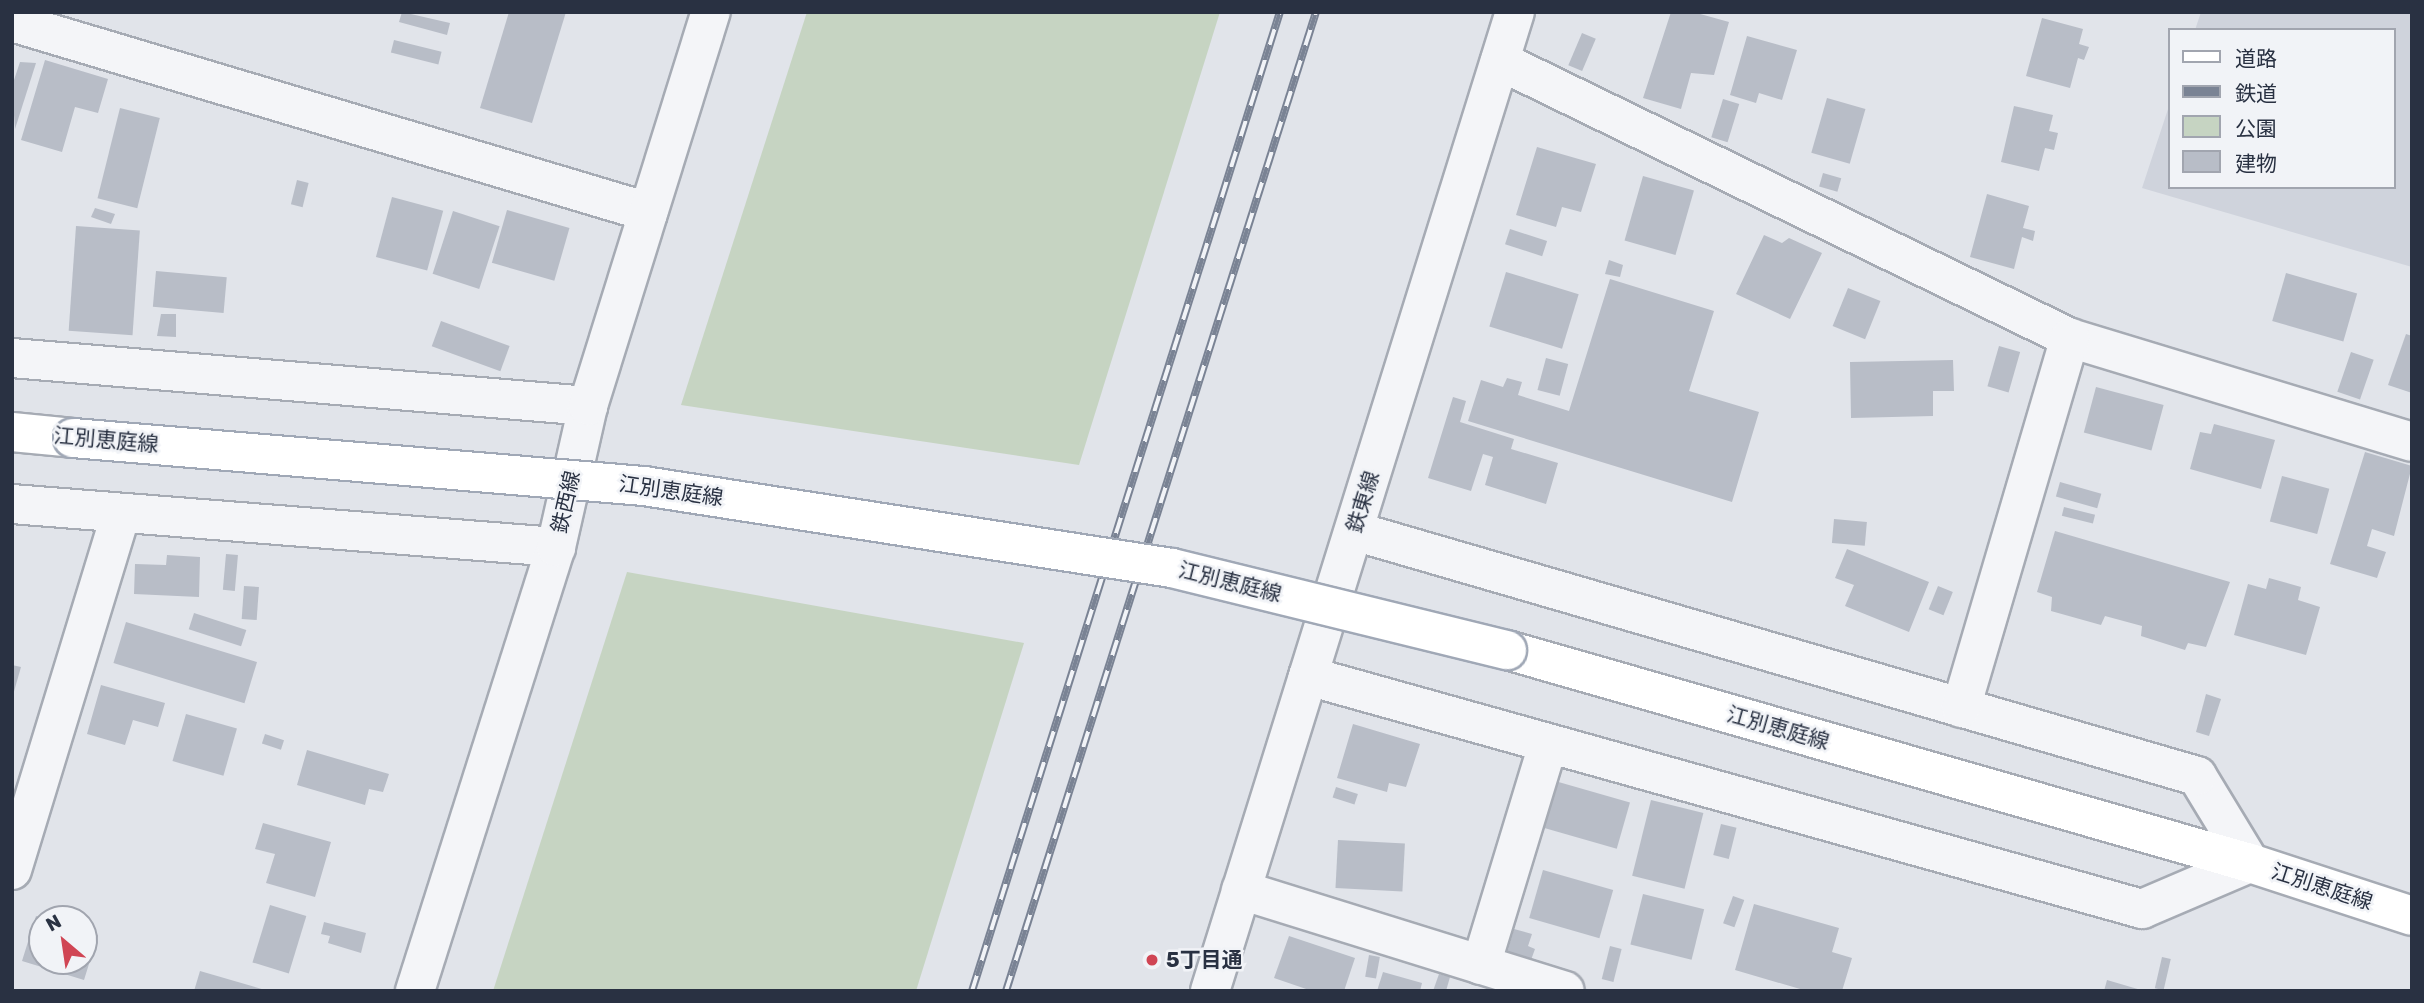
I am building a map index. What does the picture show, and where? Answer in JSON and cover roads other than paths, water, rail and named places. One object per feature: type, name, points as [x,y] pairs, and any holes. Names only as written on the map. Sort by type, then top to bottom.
[{"type":"main road","name":"江別恵庭線","points":[[12,432],[644,486],[1172,568],[1507,650],[2249,863],[2412,916]]},
{"type":"street","name":"鉄西線","points":[[415,991],[556,547],[587,406],[711,12]]},
{"type":"street","name":"鉄東線","points":[[1210,991],[1515,12]]},
{"type":"street","points":[[12,22],[648,212]]},
{"type":"street","points":[[1500,61],[2070,338],[2412,443]]},
{"type":"street","points":[[1961,708],[2070,338]]},
{"type":"street","points":[[12,358],[587,406]]},
{"type":"street","points":[[12,505],[556,547]]},
{"type":"street","points":[[12,870],[121,513]]},
{"type":"street","points":[[1308,676],[2142,909],[2249,863],[2197,776],[1354,531]]},
{"type":"street","points":[[1481,965],[1548,744]]},
{"type":"street","points":[[1241,890],[1565,991]]},
{"type":"railway","points":[[972,991],[1280,12]]},
{"type":"railway","points":[[1006,991],[1316,12]]},
{"type":"place","name":"5丁目通","points":[[1152,960]]}]
